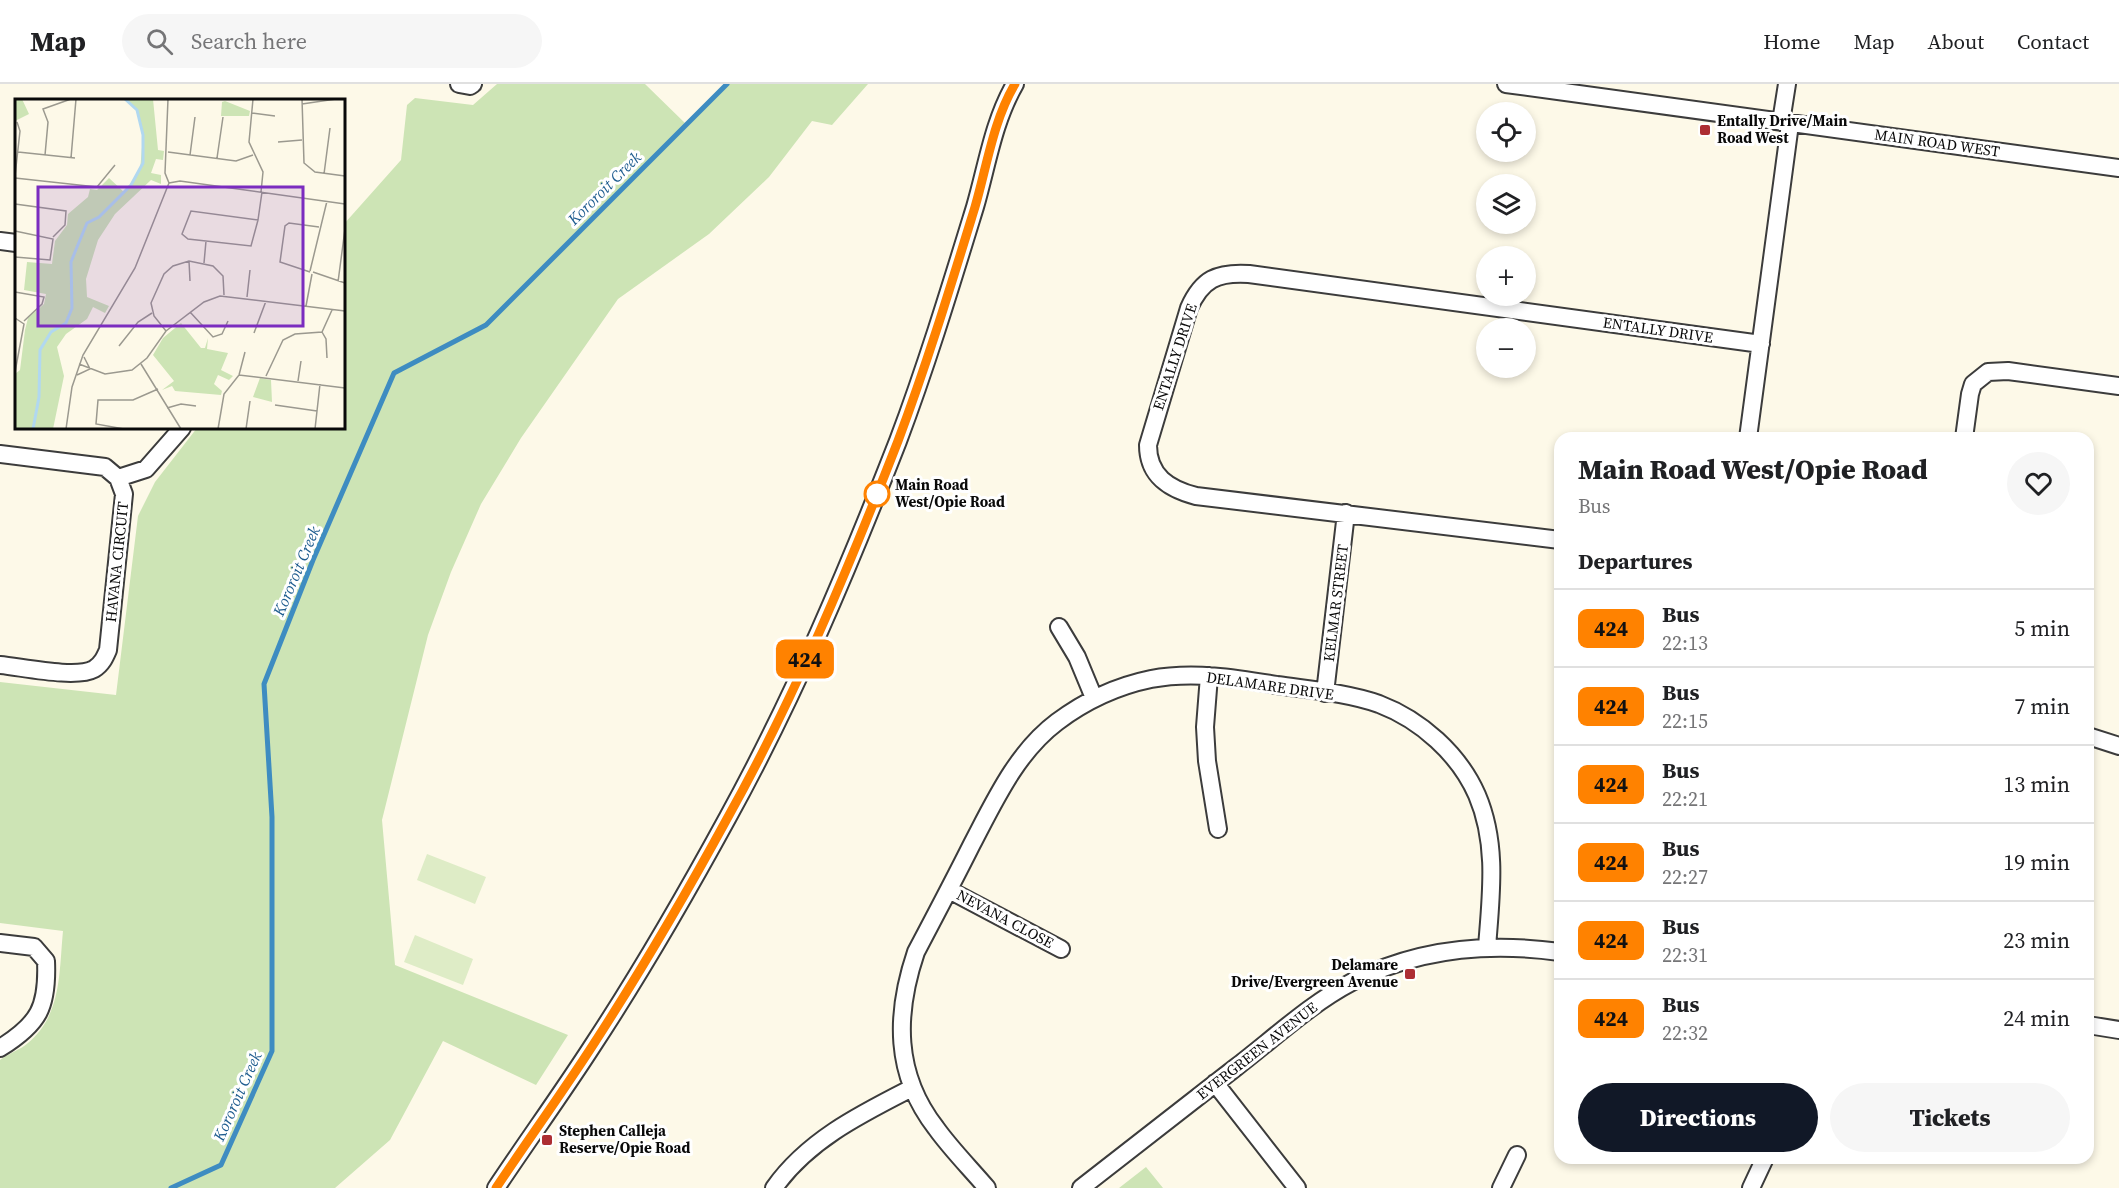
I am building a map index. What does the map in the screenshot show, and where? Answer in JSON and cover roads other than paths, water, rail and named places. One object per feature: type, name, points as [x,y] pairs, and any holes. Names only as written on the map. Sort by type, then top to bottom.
[{"type":"street","points":[[459,84],[470,86],[473,84]]},
{"type":"street","points":[[496,1188],[630,986],[729,816],[778,718],[847,566],[898,441],[947,298],[995,131],[1015,84]]},
{"type":"street","name":"MAIN ROAD WEST","points":[[1506,84],[2119,168]]},
{"type":"street","points":[[1749,432],[1786,123],[1787,84]]},
{"type":"street","points":[[0,241],[15,243]]},
{"type":"street","name":"ENTALLY DRIVE","points":[[1554,539],[1196,496],[1169,487],[1156,475],[1150,464],[1148,453],[1150,437],[1195,296],[1210,279],[1226,274],[1249,274],[1761,344]]},
{"type":"street","points":[[1965,432],[1970,394],[1974,384],[1988,372],[2008,371],[2119,386]]},
{"type":"street","points":[[0,454],[105,467],[118,478],[146,469],[181,429]]},
{"type":"street","name":"HAVANA CIRCUIT","points":[[0,665],[80,674],[94,669],[103,662],[108,650],[124,494],[118,478]]},
{"type":"street","name":"KELMAR STREET","points":[[1325,693],[1346,513]]},
{"type":"street","points":[[1059,627],[1077,657],[1094,698]]},
{"type":"street","points":[[1209,676],[1205,727],[1207,761],[1218,829]]},
{"type":"street","name":"DELAMARE DRIVE","points":[[987,1188],[936,1129],[912,1088],[901,1037],[906,982],[916,952],[1010,773],[1032,745],[1055,723],[1094,698],[1125,685],[1152,679],[1209,676],[1325,693],[1379,704],[1417,724],[1452,756],[1465,774],[1476,794],[1487,824],[1493,869],[1486,946]]},
{"type":"street","points":[[2094,738],[2119,746]]},
{"type":"street","name":"NEVANA CLOSE","points":[[948,890],[1061,949]]},
{"type":"street","points":[[0,943],[34,947],[46,961],[47,977],[44,1002],[35,1020],[22,1034],[0,1048]]},
{"type":"street","name":"EVERGREEN AVENUE","points":[[1081,1188],[1304,1014],[1353,982],[1419,957],[1453,950],[1486,946],[1554,951]]},
{"type":"street","points":[[2094,1026],[2119,1030]]},
{"type":"street","points":[[1215,1083],[1297,1188]]},
{"type":"street","points":[[774,1188],[814,1145],[851,1120],[912,1088]]},
{"type":"street","points":[[1501,1188],[1517,1155]]},
{"type":"street","points":[[1751,1188],[1762,1164]]},
{"type":"waterway","name":"Kororoit Creek","points":[[171,1188],[221,1165],[272,1051],[272,817],[264,684],[313,560],[394,373],[486,325],[727,84]]},
{"type":"place","name":"Entally Drive/Main Road West","points":[[1705,130]]},
{"type":"place","name":"Main Road West/Opie Road","points":[[877,494]]},
{"type":"place","name":"Delamare Drive/Evergreen Avenue","points":[[1410,974]]},
{"type":"place","name":"Stephen Calleja Reserve/Opie Road","points":[[547,1140]]}]
